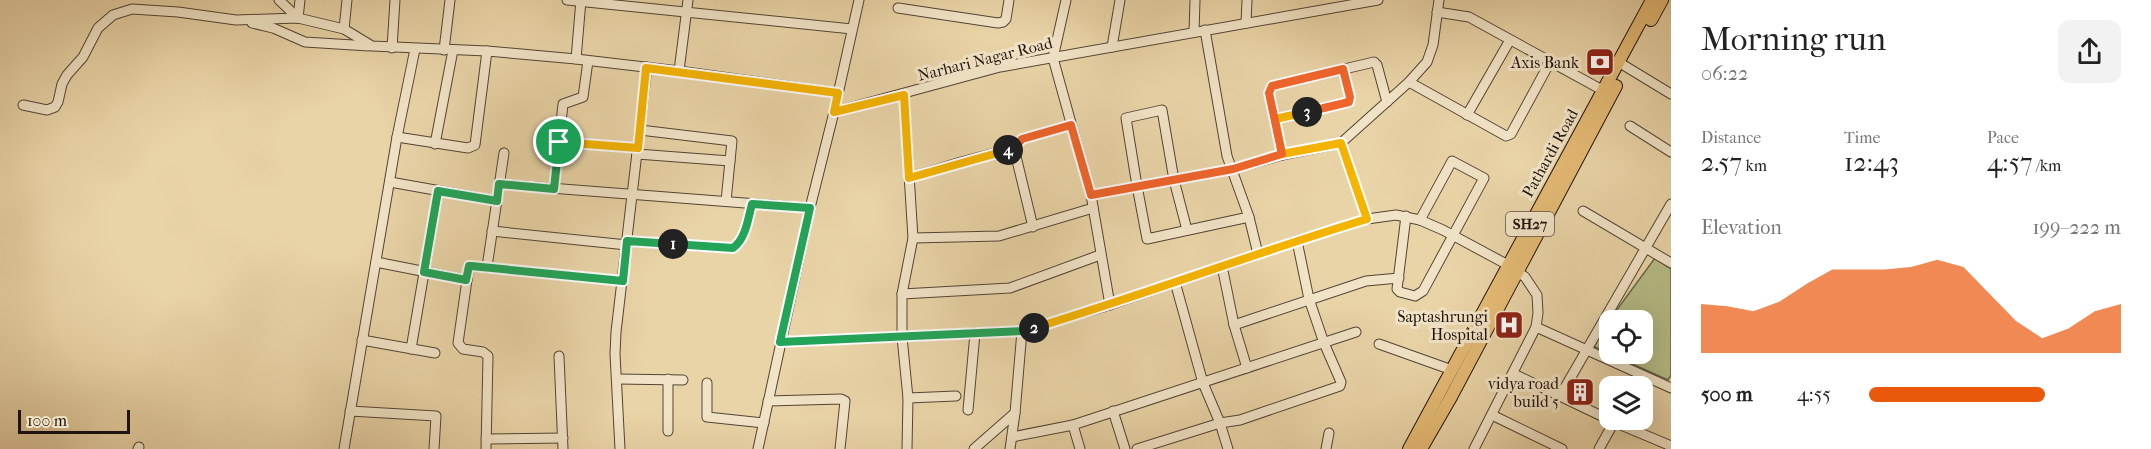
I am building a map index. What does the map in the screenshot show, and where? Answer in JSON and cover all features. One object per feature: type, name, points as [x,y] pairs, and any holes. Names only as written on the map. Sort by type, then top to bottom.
[{"type":"main road","name":"Pathardi Road","points":[[1410,449],[1452,370],[1513,268],[1604,91],[1623,65],[1652,0]]},
{"type":"main road","points":[[1421,449],[1451,397],[1513,268],[1623,65],[1662,0]]},
{"type":"street","points":[[279,0],[298,18]]},
{"type":"street","points":[[298,18],[300,0]]},
{"type":"street","points":[[344,29],[347,0]]},
{"type":"street","points":[[392,48],[394,0]]},
{"type":"street","points":[[435,144],[448,50],[450,0]]},
{"type":"street","points":[[567,0],[852,29]]},
{"type":"street","points":[[679,71],[688,0]]},
{"type":"street","points":[[758,449],[810,208],[859,0]]},
{"type":"street","points":[[898,8],[998,23],[1006,19],[1009,0]]},
{"type":"street","points":[[1066,0],[1053,58],[1091,195],[1110,304]]},
{"type":"street","points":[[1112,47],[1120,0]]},
{"type":"street","points":[[1194,32],[1195,0]]},
{"type":"street","points":[[1246,23],[1247,0]]},
{"type":"street","name":"Narhari Nagar Road","points":[[834,112],[1000,68],[1378,0]]},
{"type":"street","points":[[1091,195],[1233,169],[1282,154],[1341,143],[1388,102],[1427,62],[1431,53],[1438,0]]},
{"type":"street","points":[[576,59],[581,1]]},
{"type":"street","points":[[23,105],[47,110],[55,107],[67,75],[83,57],[98,28],[104,21],[121,12],[138,8],[236,20],[273,28],[305,42],[487,51],[588,60],[838,93]]},
{"type":"street","points":[[1437,12],[1469,17],[1604,91]]},
{"type":"street","points":[[236,20],[298,18],[344,29],[372,46]]},
{"type":"street","points":[[1205,30],[1227,156],[1250,217],[1258,254]]},
{"type":"street","points":[[1467,115],[1510,39]]},
{"type":"street","points":[[344,449],[415,49]]},
{"type":"street","points":[[398,137],[468,148],[475,145],[487,51]]},
{"type":"street","points":[[554,189],[563,104],[583,97],[588,60]]},
{"type":"street","points":[[1282,154],[1269,93],[1272,86],[1371,62],[1376,63],[1388,102]]},
{"type":"street","points":[[1409,82],[1504,135],[1509,135],[1550,62]]},
{"type":"street","points":[[1623,65],[1671,94]]},
{"type":"street","points":[[620,449],[616,332],[646,68]]},
{"type":"street","points":[[1275,119],[1349,102],[1350,97],[1343,69]]},
{"type":"street","points":[[904,95],[912,238],[902,294],[902,337],[908,398],[907,449]]},
{"type":"street","points":[[1187,230],[1174,180],[1162,110],[1126,118],[1147,240],[1250,217]]},
{"type":"street","points":[[909,178],[1014,148],[1022,139],[1071,125]]},
{"type":"street","points":[[1630,126],[1671,152]]},
{"type":"street","points":[[640,130],[730,140],[733,144],[726,201]]},
{"type":"street","points":[[559,142],[730,161]]},
{"type":"street","points":[[1341,143],[1367,219]]},
{"type":"street","points":[[1014,148],[1033,227]]},
{"type":"street","points":[[487,267],[504,153]]},
{"type":"street","points":[[1406,216],[1397,289],[1410,296],[1420,295],[1485,180],[1454,161],[1450,162],[1420,220]]},
{"type":"street","points":[[390,182],[497,201]]},
{"type":"street","points":[[499,184],[810,208]]},
{"type":"street","points":[[411,349],[438,191]]},
{"type":"street","points":[[492,231],[627,243],[733,248],[743,235],[752,204]]},
{"type":"street","points":[[1560,396],[1671,206]]},
{"type":"street","points":[[912,238],[992,237],[1093,208]]},
{"type":"street","points":[[1583,211],[1671,263]]},
{"type":"street","points":[[780,342],[1022,331],[1367,219],[1388,215],[1406,216],[1454,236],[1513,268],[1530,283],[1537,295],[1536,327],[1474,449]]},
{"type":"street","points":[[1137,449],[1220,423],[1240,420],[1338,388],[1341,382],[1324,343],[1310,299],[1297,241]]},
{"type":"street","points":[[902,294],[1010,288],[1100,255]]},
{"type":"street","points":[[376,262],[466,280]]},
{"type":"street","points":[[563,438],[486,444],[488,356],[485,352],[463,349],[458,343],[470,266],[623,281]]},
{"type":"street","points":[[1222,266],[1234,325],[1247,368]]},
{"type":"street","points":[[1234,325],[1366,281],[1399,279]]},
{"type":"street","points":[[1175,282],[1203,383],[1228,449]]},
{"type":"street","points":[[1536,327],[1671,387]]},
{"type":"street","points":[[1010,449],[1022,331]]},
{"type":"street","points":[[1012,437],[1073,425],[1356,332]]},
{"type":"street","points":[[969,410],[975,333]]},
{"type":"street","points":[[363,340],[435,353]]},
{"type":"street","points":[[1380,344],[1452,370]]},
{"type":"street","points":[[558,356],[563,449]]},
{"type":"street","points":[[1514,374],[1599,415]]},
{"type":"street","points":[[617,379],[683,380]]},
{"type":"street","points":[[668,379],[668,431]]},
{"type":"street","points":[[707,383],[707,417],[764,423]]},
{"type":"street","points":[[908,398],[956,396]]},
{"type":"street","points":[[768,401],[843,400],[846,404],[840,449]]},
{"type":"street","points":[[350,411],[435,416],[434,449]]},
{"type":"street","points":[[1113,411],[1125,449]]},
{"type":"street","points":[[974,449],[1015,413]]},
{"type":"street","points":[[1492,416],[1562,449]]},
{"type":"street","points":[[1073,425],[1080,449]]},
{"type":"street","points":[[1599,449],[1610,430]]},
{"type":"street","points":[[1633,430],[1671,446]]},
{"type":"street","points":[[1326,449],[1329,433]]},
{"type":"green space","points":[[1655,258],[1671,269],[1671,375],[1668,380],[1632,364],[1653,364],[1653,310],[1617,310]]},
{"type":"green space","points":[[1599,334],[1599,349],[1591,345]]},
{"type":"place","name":"Axis Bank","points":[[1600,62]]},
{"type":"place","name":"Saptashrungi Hospital","points":[[1509,325]]},
{"type":"place","name":"vidya road build 5","points":[[1580,392]]},
{"type":"route","points":[[559,142],[554,189],[499,184],[497,201],[438,191],[424,272],[466,280],[469,266],[471,266],[623,281],[627,241],[733,248],[743,235],[752,204],[810,208],[780,342],[1022,331],[1103,307],[1367,219],[1341,143],[1282,154],[1275,119],[1349,102],[1350,97],[1343,69],[1270,88],[1269,93],[1282,154],[1233,169],[1091,195],[1071,125],[1022,139],[1014,148],[909,178],[904,95],[834,112],[838,93],[679,71],[646,68],[638,148],[559,142]]}]
